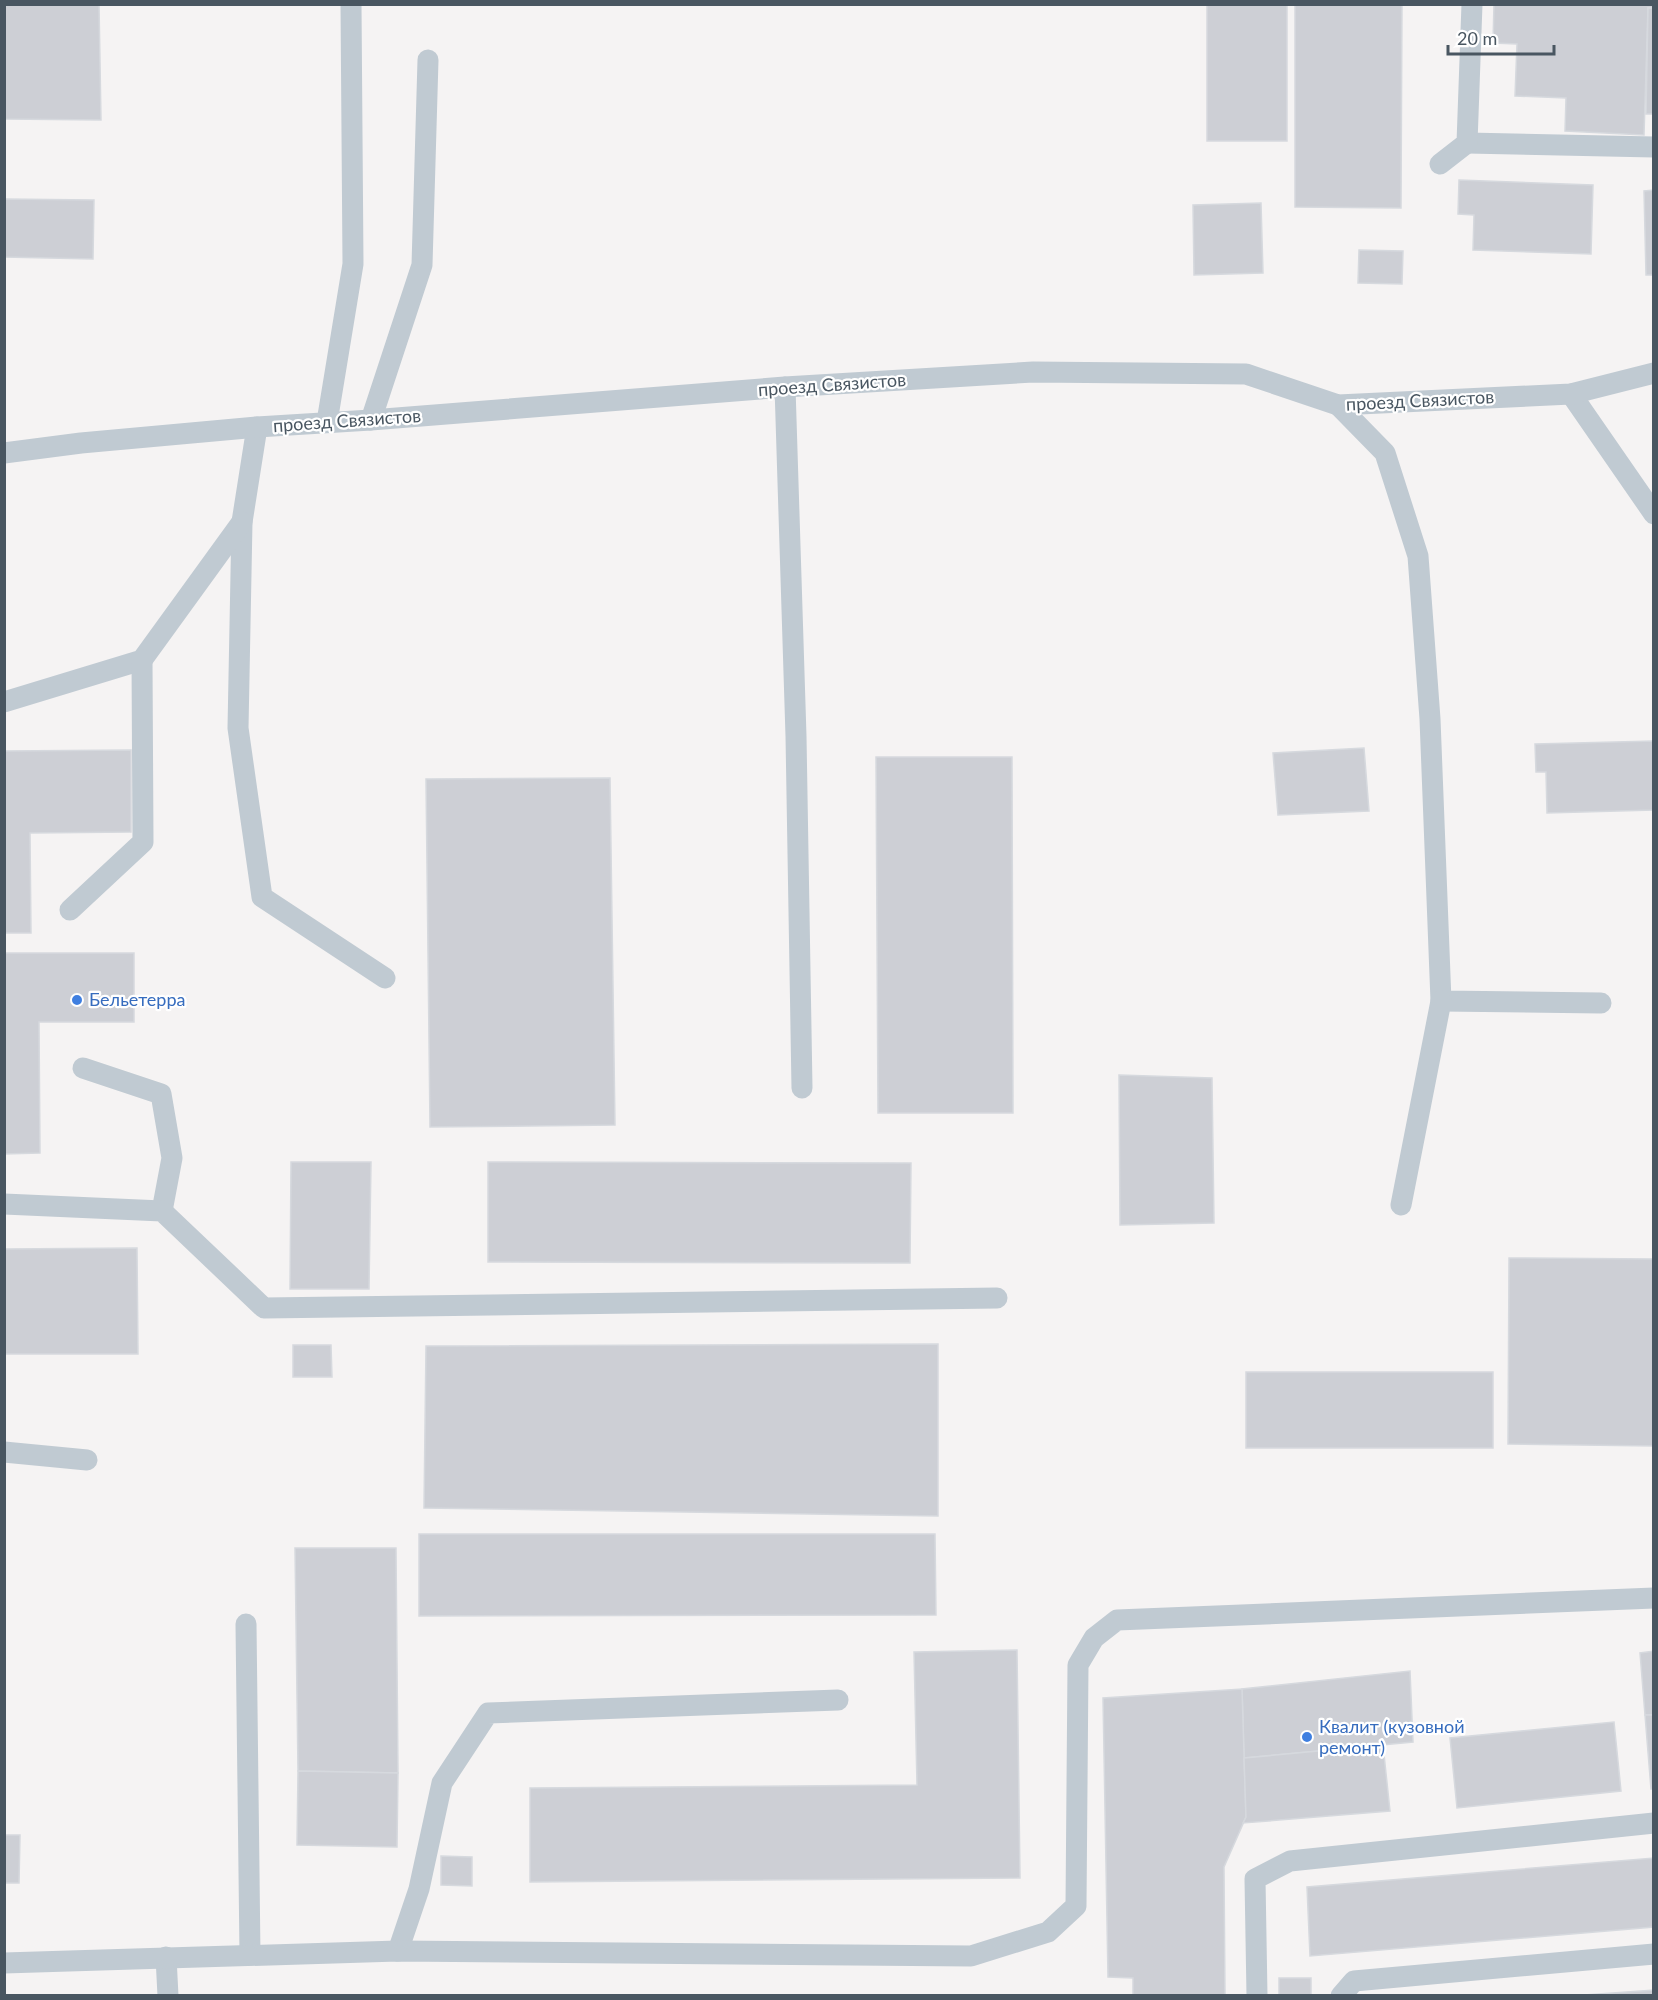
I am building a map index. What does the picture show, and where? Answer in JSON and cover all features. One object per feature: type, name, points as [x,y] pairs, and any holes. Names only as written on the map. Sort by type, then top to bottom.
[{"type":"lane","points":[[327,422],[353,264],[351,4]]},
{"type":"lane","points":[[1467,143],[1472,4]]},
{"type":"lane","points":[[371,420],[422,265],[428,60]]},
{"type":"lane","points":[[1440,164],[1467,143],[1653,147]]},
{"type":"lane","name":"проезд Связистов","points":[[4,453],[81,443],[256,427],[785,387],[1033,372],[1246,374],[1338,405],[1571,394],[1653,373]]},
{"type":"lane","points":[[785,387],[796,736],[802,1088]]},
{"type":"lane","points":[[1571,394],[1653,514]]},
{"type":"lane","points":[[1338,405],[1385,453],[1418,556],[1430,719],[1441,1001],[1401,1205]]},
{"type":"lane","points":[[256,427],[242,522],[238,728],[262,897],[385,978]]},
{"type":"lane","points":[[70,910],[143,842],[142,660],[242,522]]},
{"type":"lane","points":[[4,702],[142,660]]},
{"type":"lane","points":[[1441,1001],[1601,1003]]},
{"type":"lane","points":[[83,1068],[161,1094],[172,1158],[162,1211]]},
{"type":"lane","points":[[4,1204],[162,1211],[264,1308],[997,1298]]},
{"type":"lane","points":[[4,1452],[87,1460]]},
{"type":"lane","points":[[4,1963],[398,1951],[971,1956],[1048,1932],[1076,1906],[1078,1665],[1094,1638],[1117,1620],[1653,1598]]},
{"type":"lane","points":[[246,1624],[250,1955]]},
{"type":"lane","points":[[398,1951],[419,1889],[442,1783],[488,1713],[838,1700]]},
{"type":"lane","points":[[1257,1995],[1255,1879],[1290,1861],[1653,1823]]},
{"type":"lane","points":[[1341,1995],[1354,1980],[1653,1954]]},
{"type":"lane","points":[[166,1957],[168,1995]]},
{"type":"building","points":[[4,4],[99,4],[101,120],[4,119]]},
{"type":"building","points":[[1207,4],[1287,4],[1287,141],[1207,141]]},
{"type":"building","points":[[1295,4],[1402,4],[1401,208],[1295,207]]},
{"type":"building","points":[[1494,4],[1654,4],[1654,8],[1648,8],[1644,135],[1565,131],[1566,98],[1515,96],[1517,44],[1493,43]]},
{"type":"building","points":[[1648,8],[1654,8],[1654,114],[1646,114]]},
{"type":"building","points":[[1459,180],[1593,185],[1591,254],[1473,250],[1474,215],[1458,214]]},
{"type":"building","points":[[1654,190],[1654,275],[1646,275],[1644,191]]},
{"type":"building","points":[[4,199],[94,200],[93,259],[4,257]]},
{"type":"building","points":[[1261,203],[1263,273],[1194,275],[1193,205]]},
{"type":"building","points":[[1359,250],[1403,251],[1402,284],[1358,283]]},
{"type":"building","points":[[1654,741],[1654,810],[1547,813],[1546,772],[1536,772],[1535,744]]},
{"type":"building","points":[[1364,748],[1369,811],[1278,815],[1273,753]]},
{"type":"building","points":[[131,750],[131,832],[30,833],[31,933],[4,933],[4,751]]},
{"type":"building","points":[[876,757],[1012,757],[1013,1113],[878,1113]]},
{"type":"building","points":[[610,778],[615,1125],[430,1127],[426,779]]},
{"type":"building","points":[[4,953],[134,953],[134,1022],[39,1022],[40,1153],[4,1154]]},
{"type":"building","points":[[1119,1075],[1212,1078],[1214,1223],[1120,1225]]},
{"type":"building","points":[[291,1162],[371,1162],[369,1289],[290,1289]]},
{"type":"building","points":[[488,1162],[911,1163],[910,1263],[488,1262]]},
{"type":"building","points":[[137,1248],[138,1354],[4,1354],[4,1249]]},
{"type":"building","points":[[1509,1258],[1654,1259],[1654,1446],[1508,1444]]},
{"type":"building","points":[[938,1344],[938,1516],[424,1508],[426,1346]]},
{"type":"building","points":[[293,1345],[331,1345],[332,1377],[293,1377]]},
{"type":"building","points":[[1246,1372],[1493,1372],[1493,1448],[1246,1448]]},
{"type":"building","points":[[419,1534],[935,1534],[936,1615],[419,1616]]},
{"type":"building","points":[[295,1548],[396,1548],[398,1773],[298,1771]]},
{"type":"building","points":[[1017,1650],[1020,1878],[530,1882],[530,1788],[917,1785],[914,1652]]},
{"type":"building","points":[[1654,1651],[1654,1715],[1645,1715],[1640,1653]]},
{"type":"building","points":[[1410,1671],[1413,1742],[1244,1758],[1242,1689]]},
{"type":"building","points":[[1242,1689],[1246,1817],[1224,1867],[1225,1996],[1133,1996],[1133,1978],[1108,1977],[1103,1698]]},
{"type":"building","points":[[1645,1715],[1654,1715],[1654,1789],[1651,1789]]},
{"type":"building","points":[[1614,1722],[1621,1791],[1457,1808],[1450,1738]]},
{"type":"building","points":[[1383,1745],[1390,1811],[1243,1823],[1246,1817],[1244,1758]]},
{"type":"building","points":[[298,1771],[398,1773],[397,1847],[297,1845]]},
{"type":"building","points":[[4,1835],[20,1835],[19,1883],[4,1883]]},
{"type":"building","points":[[441,1856],[472,1857],[472,1886],[441,1885]]},
{"type":"building","points":[[1654,1858],[1654,1927],[1310,1956],[1307,1887]]},
{"type":"building","points":[[1279,1978],[1311,1978],[1311,1996],[1279,1996]]},
{"type":"building","points":[[1654,1990],[1654,1996],[1570,1996]]},
{"type":"place","name":"Бельетерра","points":[[77,1000]]},
{"type":"place","name":"Квалит (кузовной ремонт)","points":[[1307,1737]]}]
